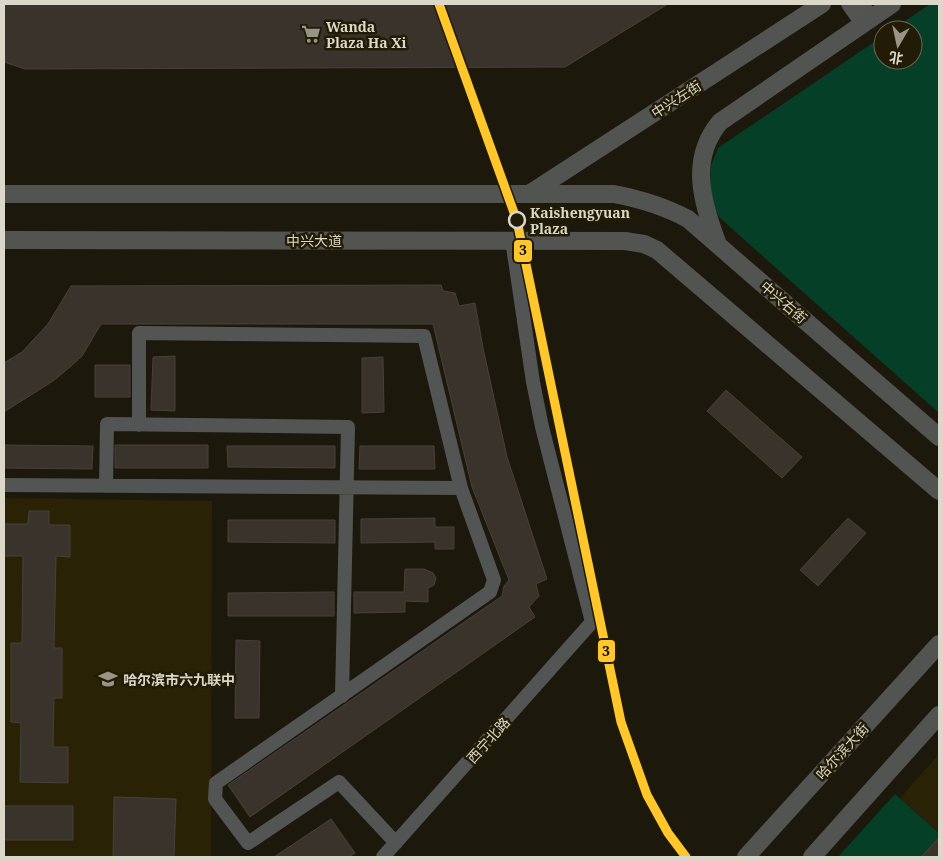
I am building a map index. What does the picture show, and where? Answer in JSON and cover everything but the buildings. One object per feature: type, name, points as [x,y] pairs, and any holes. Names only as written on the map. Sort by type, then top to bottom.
[{"type":"main road","name":"中兴左街","points":[[529,194],[822,4]]},
{"type":"main road","points":[[718,245],[702,198],[701,184],[706,142],[711,133],[720,122],[865,15],[892,4]]},
{"type":"main road","points":[[4,194],[529,194]]},
{"type":"main road","name":"中兴右街","points":[[529,194],[614,194],[668,208],[688,218],[939,438]]},
{"type":"main road","name":"中兴大道","points":[[4,240],[512,240],[625,241],[644,244],[657,250],[934,486]]},
{"type":"main road","points":[[934,486],[939,501]]},
{"type":"main road","name":"哈尔滨大街","points":[[746,857],[939,644]]},
{"type":"main road","points":[[812,857],[939,715]]},
{"type":"street","points":[[848,4],[865,15]]},
{"type":"street","name":"西宁北路","points":[[383,857],[592,622],[542,428],[533,382],[512,240]]},
{"type":"street","points":[[139,425],[139,333],[424,336],[461,488],[494,580],[490,592],[216,783],[215,799],[248,843],[339,782],[396,843]]},
{"type":"street","points":[[106,486],[107,424],[348,427],[342,696]]},
{"type":"street","points":[[4,485],[461,488]]},
{"type":"shaded area","name":"哈尔滨市六九联中","points":[[4,498],[212,501],[211,857],[4,857]]},
{"type":"shaded area","points":[[939,754],[939,833],[900,798]]},
{"type":"green space","points":[[930,4],[939,4],[939,413],[720,218],[709,200],[711,166],[718,148],[873,43],[873,70],[923,70],[923,20],[907,20]]},
{"type":"green space","points":[[895,794],[939,833],[939,857],[838,857]]},
{"type":"transit line","name":"3","points":[[439,4],[517,221],[621,722],[647,795],[668,833],[686,857]]},
{"type":"place","name":"Wanda Plaza Ha Xi","points":[[311,34]]},
{"type":"place","name":"Kaishengyuan Plaza","points":[[517,220]]},
{"type":"place","name":"哈尔滨市六九联中","points":[[108,679]]}]
